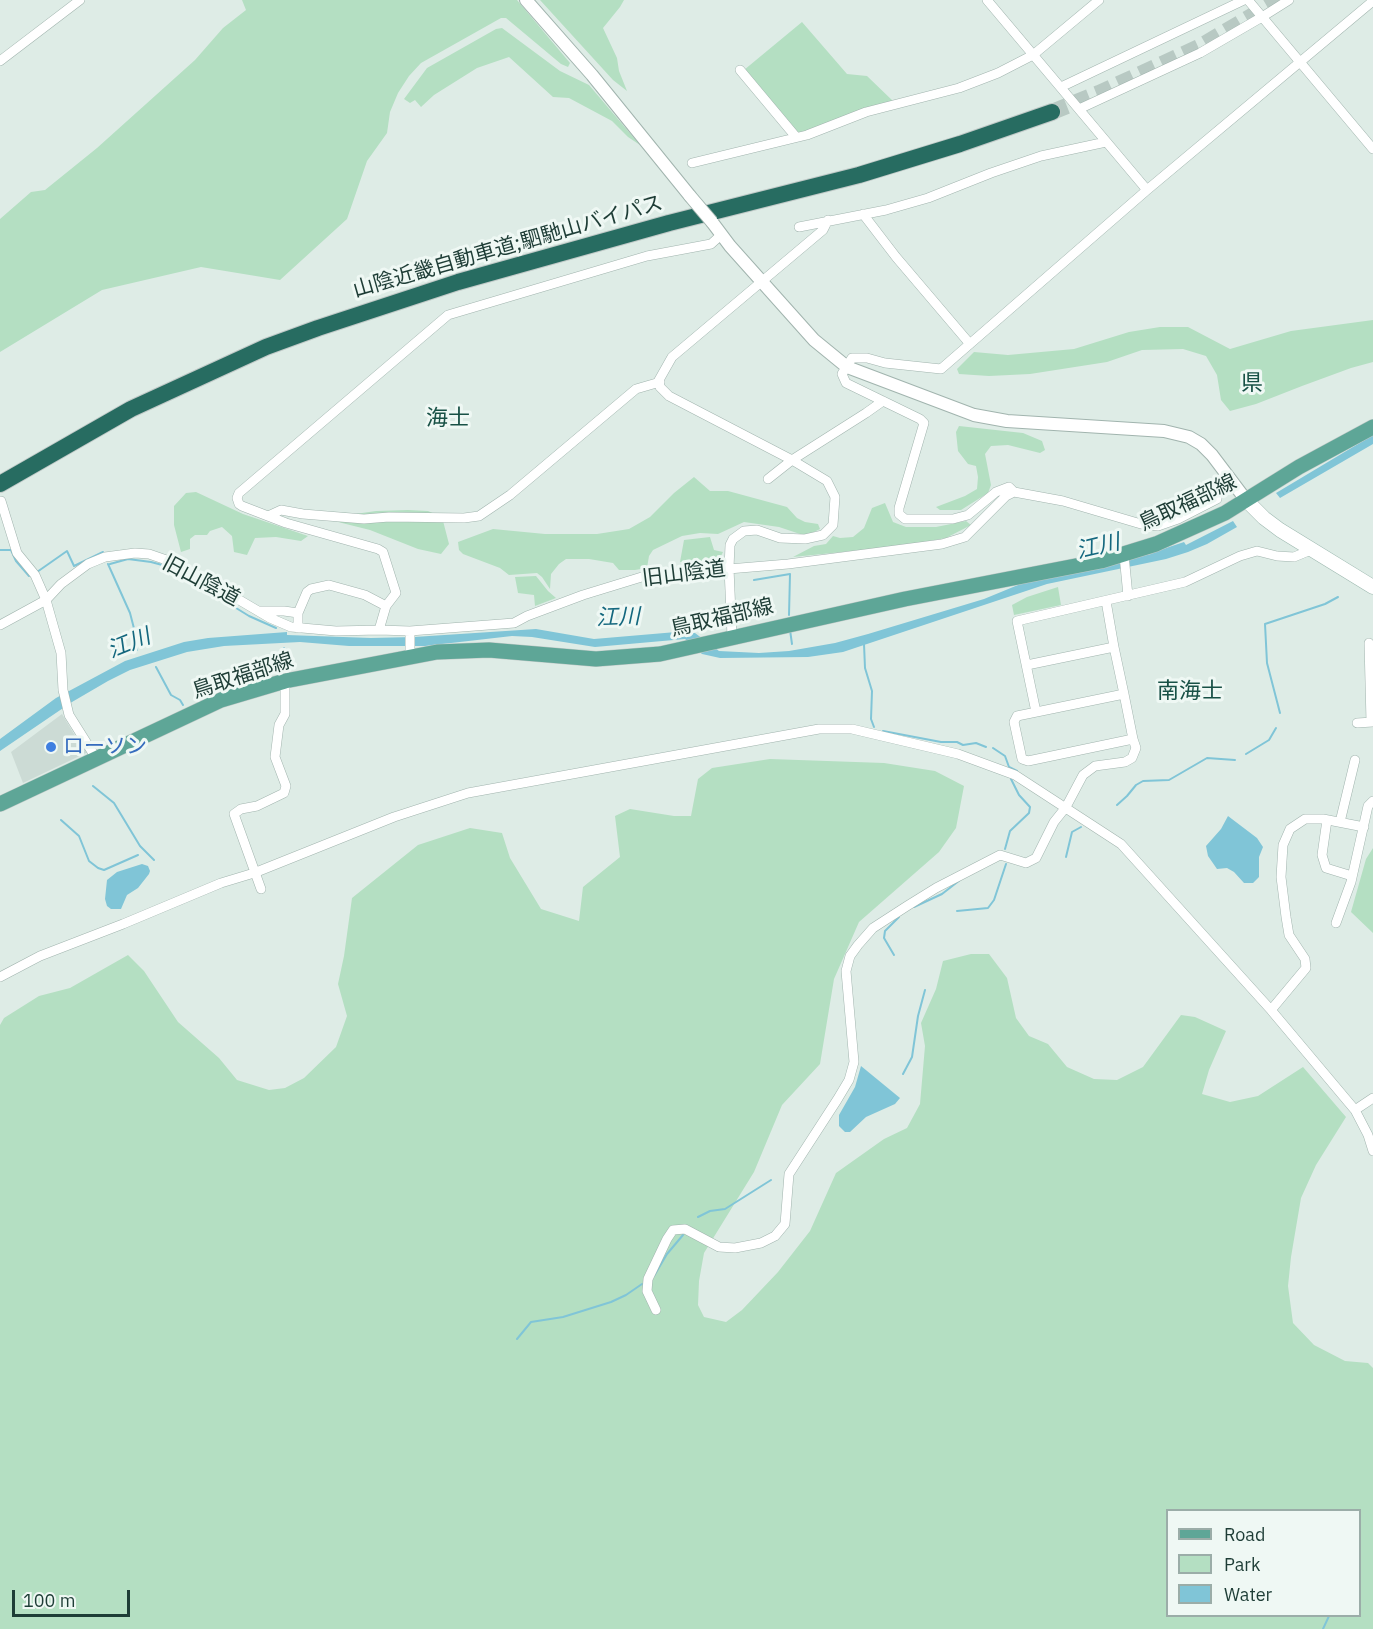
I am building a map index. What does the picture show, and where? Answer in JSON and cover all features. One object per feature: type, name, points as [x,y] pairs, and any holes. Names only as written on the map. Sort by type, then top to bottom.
[{"type":"highway","name":"山陰近畿自動車道;駟馳山バイパス","points":[[0,478],[54,445],[172,383],[265,341],[337,314],[456,275],[856,168],[1051,110],[960,144],[858,175],[550,256],[350,316],[266,347],[131,410],[0,484]]},
{"type":"main road","name":"鳥取福部線","points":[[0,804],[221,700],[285,681],[410,652],[489,650],[596,659],[660,654],[905,599],[1124,555],[1190,530],[1225,513],[1299,467],[1373,427]]},
{"type":"main road","points":[[1246,500],[1264,518],[1311,550],[1372,585]]},
{"type":"street","points":[[0,61],[80,0]]},
{"type":"street","points":[[526,0],[592,75],[762,282],[814,340],[847,367],[974,415],[1008,421],[1164,431],[1189,438],[1200,444],[1227,474],[1246,500]]},
{"type":"street","points":[[987,0],[1148,190]]},
{"type":"street","points":[[692,163],[807,135],[866,112],[958,88],[998,73],[1033,55],[1099,0]]},
{"type":"street","points":[[1061,87],[1246,0],[1373,149]]},
{"type":"street","points":[[1079,110],[1200,52],[1289,0]]},
{"type":"street","points":[[1227,474],[1219,480],[1217,499],[1178,519],[1158,526],[1141,524],[1065,502],[1014,492],[1009,487],[996,492],[968,515],[953,519],[905,519],[899,514],[899,508],[924,423],[920,418],[846,383],[842,374],[852,358],[867,358],[885,363],[941,369],[1148,190],[1373,1]]},
{"type":"street","points":[[740,70],[796,137]]},
{"type":"street","points":[[799,227],[928,198],[1041,156],[1106,141]]},
{"type":"street","points":[[863,214],[896,257],[970,344]]},
{"type":"street","points":[[732,637],[729,568],[730,545],[733,538],[744,531],[757,530],[780,538],[805,539],[823,535],[832,525],[835,497],[827,481],[792,460],[669,396],[660,387],[660,382],[672,357],[823,230],[828,220]]},
{"type":"street","points":[[379,630],[386,606],[396,594],[385,555],[381,550],[268,516],[239,504],[237,498],[239,493],[448,315],[647,256],[711,244],[722,235]]},
{"type":"street","points":[[268,516],[281,510],[364,519],[479,516],[510,495],[636,389],[660,382]]},
{"type":"street","points":[[768,479],[792,460],[883,400]]},
{"type":"street","name":"旧山陰道","points":[[0,626],[46,600],[61,584],[88,564],[105,557],[135,553],[149,554],[178,564],[258,612],[291,627],[410,633],[513,623],[583,596],[645,576],[788,564],[942,544],[965,537],[1006,496],[1014,492]]},
{"type":"street","points":[[1,501],[17,553],[35,575],[46,600],[61,653],[63,690],[69,715],[96,758]]},
{"type":"street","points":[[1036,712],[1017,621],[1185,582],[1240,556],[1257,551],[1277,556],[1294,556],[1311,550]]},
{"type":"street","points":[[1124,555],[1128,596]]},
{"type":"street","points":[[298,628],[298,613],[307,592],[329,585],[364,595],[386,606]]},
{"type":"street","points":[[656,1310],[647,1291],[648,1279],[673,1230],[685,1228],[719,1247],[735,1248],[761,1243],[775,1236],[785,1224],[789,1174],[849,1080],[854,1062],[846,970],[850,956],[858,945],[873,928],[906,906],[1000,855],[1026,863],[1036,858],[1054,822],[1066,807],[1083,775],[1095,765],[1125,762],[1132,758],[1136,748],[1113,647],[1106,601]]},
{"type":"street","points":[[258,612],[298,613]]},
{"type":"street","points":[[410,633],[410,652]]},
{"type":"street","points":[[1357,723],[1372,722],[1369,643]]},
{"type":"street","points":[[1027,665],[1113,647]]},
{"type":"street","points":[[261,889],[234,814],[241,809],[257,806],[284,793],[286,786],[275,757],[279,725],[285,714],[285,681]]},
{"type":"street","points":[[1124,694],[1017,716],[1014,722],[1022,759],[1028,761],[1134,739]]},
{"type":"street","points":[[0,977],[40,956],[221,883],[254,873],[394,817],[477,790],[819,729],[852,729],[958,754],[1015,775],[1121,844],[1271,1010],[1355,1110],[1368,1135],[1373,1151]]},
{"type":"street","points":[[1340,822],[1355,760]]},
{"type":"street","points":[[1336,923],[1352,876],[1368,806],[1373,801]]},
{"type":"street","points":[[1271,1010],[1306,968],[1305,960],[1289,935],[1281,877],[1283,845],[1290,829],[1305,819],[1326,820],[1364,827]]},
{"type":"street","points":[[1326,820],[1322,855],[1326,868],[1352,876]]},
{"type":"street","points":[[1355,1110],[1373,1098]]},
{"type":"shaded area","name":"ローソン","points":[[62,714],[88,752],[23,783],[11,752]]},
{"type":"green space","points":[[242,0],[517,0],[570,63],[568,67],[561,64],[506,18],[501,18],[421,63],[409,76],[390,112],[387,133],[367,161],[347,219],[280,280],[201,267],[102,290],[0,352],[0,219],[31,192],[45,190],[97,148],[195,60],[223,28],[246,10]]},
{"type":"green space","points":[[540,0],[624,0],[603,28],[617,58],[619,71],[627,91],[613,80]]},
{"type":"green space","points":[[802,22],[847,74],[867,76],[894,102],[804,133],[796,133],[744,70]]},
{"type":"green space","points":[[502,28],[560,71],[589,85],[640,145],[612,121],[569,98],[553,97],[509,57],[477,68],[434,95],[421,107],[415,100],[410,103],[404,99],[427,68],[496,29]]},
{"type":"green space","points":[[1373,320],[1373,362],[1256,404],[1230,411],[1221,400],[1217,375],[1206,356],[1183,349],[1142,350],[1107,362],[1030,374],[989,376],[959,374],[957,369],[974,352],[1008,355],[1074,349],[1129,332],[1160,327],[1188,327],[1230,349],[1291,331]]},
{"type":"green space","points":[[959,426],[1023,433],[1042,441],[1045,450],[1040,453],[1008,445],[991,446],[985,454],[991,485],[988,493],[961,510],[940,510],[936,507],[977,489],[976,466],[968,464],[958,451],[956,432]]},
{"type":"green space","points":[[694,477],[710,491],[728,491],[787,507],[797,518],[818,524],[820,529],[810,534],[800,534],[779,527],[744,522],[718,534],[700,533],[682,536],[653,550],[649,556],[647,568],[635,570],[619,570],[613,563],[589,559],[566,559],[551,574],[550,589],[537,573],[509,575],[500,568],[463,554],[459,550],[458,542],[493,529],[545,534],[597,534],[629,529],[650,517]]},
{"type":"green space","points":[[196,492],[243,514],[308,536],[301,541],[276,537],[255,538],[247,555],[234,552],[232,536],[222,527],[210,531],[207,535],[195,535],[190,539],[190,549],[181,552],[174,525],[174,506],[186,493]]},
{"type":"green space","points":[[885,503],[893,522],[906,527],[936,527],[966,521],[971,525],[946,538],[901,546],[793,557],[814,546],[826,544],[833,536],[853,537],[864,528],[872,508]]},
{"type":"green space","points":[[408,510],[428,511],[442,517],[449,544],[441,554],[418,549],[370,530],[326,519],[320,513],[355,514]]},
{"type":"green space","points":[[710,537],[714,550],[723,552],[719,560],[680,562],[684,540]]},
{"type":"green space","points":[[536,576],[556,598],[535,606],[534,595],[518,593],[515,577]]},
{"type":"green space","points":[[1058,587],[1061,605],[1014,615],[1012,605],[1027,597]]},
{"type":"green space","points":[[770,759],[884,763],[935,771],[964,786],[956,828],[939,852],[859,922],[834,979],[820,1064],[782,1105],[754,1172],[704,1253],[698,1305],[704,1317],[726,1322],[742,1310],[778,1272],[810,1231],[836,1173],[884,1139],[907,1128],[920,1104],[925,1046],[921,1023],[936,989],[943,961],[971,954],[989,954],[1007,978],[1016,1018],[1029,1036],[1048,1044],[1067,1067],[1094,1079],[1117,1080],[1143,1067],[1181,1015],[1195,1017],[1226,1031],[1209,1070],[1202,1094],[1230,1102],[1258,1096],[1303,1067],[1346,1117],[1316,1165],[1301,1198],[1288,1286],[1293,1323],[1314,1345],[1345,1361],[1368,1363],[1373,1368],[1373,1629],[0,1629],[0,1025],[4,1018],[39,996],[70,988],[128,955],[144,971],[178,1022],[219,1058],[237,1080],[269,1090],[285,1088],[304,1078],[336,1047],[347,1016],[338,984],[352,898],[418,845],[470,828],[502,833],[510,858],[541,909],[579,921],[583,887],[620,857],[615,816],[630,809],[674,816],[691,816],[698,779],[712,768]]},
{"type":"green space","points":[[1373,848],[1373,933],[1351,912],[1366,859]]},
{"type":"water","points":[[1373,435],[1373,444],[1280,498],[1276,493]]},
{"type":"water","points":[[1233,521],[1237,527],[1188,552],[1166,559],[1047,584],[843,652],[808,657],[720,658],[702,654],[685,639],[595,647],[512,636],[425,646],[349,646],[300,642],[224,646],[187,652],[130,670],[108,681],[72,702],[0,751],[0,739],[56,698],[125,661],[184,642],[287,632],[287,635],[371,638],[536,629],[594,639],[688,631],[695,633],[719,651],[759,653],[789,651],[835,643],[868,634],[984,599],[1035,578],[1151,554],[1184,542],[1186,545]]},
{"type":"water","points":[[1228,816],[1257,838],[1263,847],[1259,857],[1259,877],[1253,883],[1244,883],[1227,868],[1217,869],[1208,856],[1206,846],[1221,829]]},
{"type":"water","points":[[142,864],[148,866],[149,874],[138,888],[127,895],[121,909],[111,909],[107,906],[105,899],[107,880],[117,872]]},
{"type":"water","points":[[861,1066],[900,1098],[895,1104],[866,1117],[850,1132],[845,1132],[839,1126],[839,1115],[855,1087]]},
{"type":"waterway","points":[[0,550],[11,550],[16,561],[29,576]]},
{"type":"waterway","points":[[37,572],[67,551],[74,566],[103,552]]},
{"type":"waterway","points":[[110,564],[128,559],[151,562],[166,566],[186,577]]},
{"type":"waterway","name":"江川","points":[[108,564],[130,613],[137,640],[137,650]]},
{"type":"waterway","points":[[754,580],[790,574],[789,615]]},
{"type":"waterway","points":[[194,582],[249,616],[276,628]]},
{"type":"waterway","points":[[1280,713],[1267,663],[1265,624],[1325,604],[1338,597]]},
{"type":"waterway","points":[[790,630],[792,644]]},
{"type":"waterway","points":[[864,644],[865,668],[872,691],[871,719],[874,727]]},
{"type":"waterway","points":[[284,648],[284,671]]},
{"type":"waterway","points":[[156,667],[171,695],[180,700],[183,705]]},
{"type":"waterway","points":[[1246,754],[1269,740],[1276,728]]},
{"type":"waterway","points":[[883,731],[941,742],[957,742],[963,745],[976,743],[986,747]]},
{"type":"waterway","points":[[993,748],[1005,756],[1009,767],[1017,771]]},
{"type":"waterway","points":[[1117,805],[1136,785],[1143,781],[1169,780],[1207,758],[1235,760]]},
{"type":"waterway","points":[[1005,849],[1010,831],[1029,813],[1030,807],[1019,795],[1011,779]]},
{"type":"waterway","points":[[93,786],[114,803],[140,846],[154,860]]},
{"type":"waterway","points":[[61,820],[79,836],[89,861],[98,868],[104,870],[138,855]]},
{"type":"waterway","points":[[1066,857],[1072,832],[1081,827]]},
{"type":"waterway","points":[[957,911],[988,908],[994,900],[1006,864]]},
{"type":"waterway","points":[[914,907],[942,894],[960,880]]},
{"type":"waterway","points":[[894,955],[884,938],[885,931],[899,917]]},
{"type":"waterway","points":[[903,1074],[912,1057],[918,1016],[925,990]]},
{"type":"waterway","points":[[698,1217],[710,1211],[725,1209],[771,1180]]},
{"type":"waterway","points":[[654,1276],[667,1254],[683,1235]]},
{"type":"waterway","points":[[517,1339],[531,1322],[563,1317],[611,1302],[642,1284]]},
{"type":"waterway","points":[[1323,1629],[1329,1617]]},
{"type":"tunnel","points":[[1052,112],[1199,47],[1279,0]]},
{"type":"place","name":"ローソン","points":[[51,747]]},
{"type":"district","name":"県","points":[[1252,384]]},
{"type":"district","name":"海士","points":[[448,419]]},
{"type":"district","name":"南海士","points":[[1190,692]]}]
